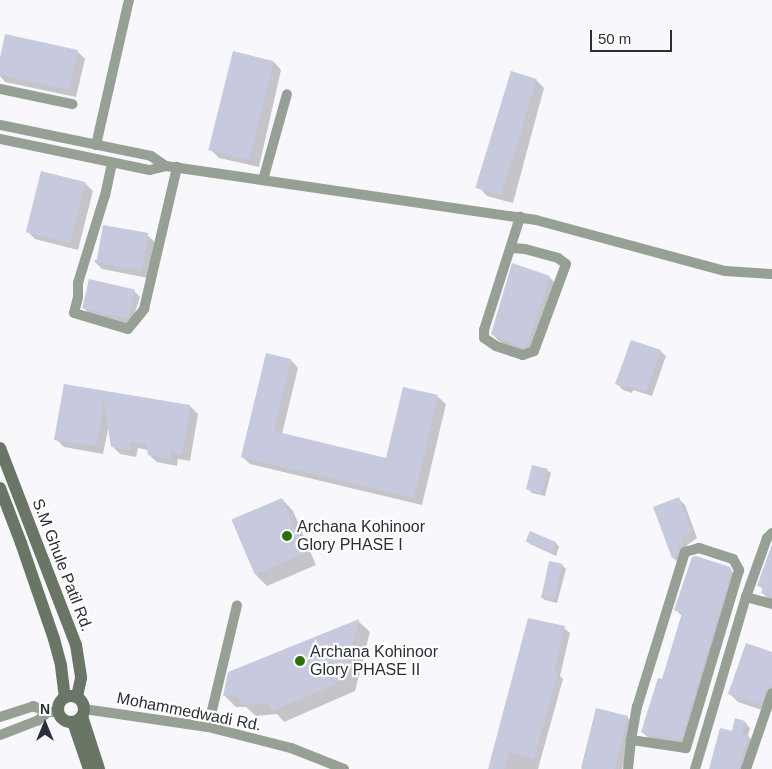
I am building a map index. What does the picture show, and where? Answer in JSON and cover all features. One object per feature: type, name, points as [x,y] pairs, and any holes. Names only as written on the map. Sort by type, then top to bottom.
[{"type":"street","points":[[96,145],[129,0]]},
{"type":"street","points":[[0,89],[72,104]]},
{"type":"street","points":[[263,180],[287,94]]},
{"type":"street","points":[[0,125],[151,156],[166,166]]},
{"type":"street","points":[[0,139],[150,170],[166,166],[177,167],[520,217],[662,252],[725,271],[772,274]]},
{"type":"street","points":[[112,163],[106,195],[78,283],[78,297],[74,314],[128,329],[144,309],[177,167]]},
{"type":"street","points":[[512,248],[525,249],[558,258],[566,264],[534,351],[523,355],[496,346],[484,338],[484,330],[512,248],[520,217]]},
{"type":"street","name":"S.M Ghule Patil Rd.","points":[[0,448],[76,645],[81,678],[71,697]]},
{"type":"street","name":"S.M Ghule Patil Rd.","points":[[0,488],[54,639],[71,697]]},
{"type":"street","points":[[695,769],[746,598],[767,538],[772,533]]},
{"type":"street","points":[[628,769],[631,740],[637,708],[686,552],[699,548],[733,560],[739,570],[686,748],[631,740]]},
{"type":"street","points":[[746,598],[772,604]]},
{"type":"street","points":[[208,727],[237,605]]},
{"type":"street","points":[[746,769],[772,693]]},
{"type":"street","points":[[0,735],[37,722],[71,697],[81,700],[80,716],[89,769]]},
{"type":"street","points":[[0,717],[33,706],[53,712],[62,719],[80,716]]},
{"type":"street","points":[[80,716],[99,769]]},
{"type":"street","name":"Mohammedwadi Rd.","points":[[80,716],[208,727],[291,748],[344,769]]},
{"type":"building","points":[[5,34],[78,50],[69,90],[0,75],[0,58]]},
{"type":"building","points":[[233,51],[274,61],[249,160],[208,150]]},
{"type":"building","points":[[511,71],[537,79],[501,196],[475,188]]},
{"type":"building","points":[[41,171],[86,182],[70,243],[26,232]]},
{"type":"building","points":[[103,225],[148,233],[142,270],[96,262]]},
{"type":"building","points":[[512,263],[550,276],[527,346],[523,348],[491,334]]},
{"type":"building","points":[[89,279],[135,290],[128,319],[82,308]]},
{"type":"building","points":[[631,340],[661,350],[646,392],[627,385],[626,388],[615,384]]},
{"type":"building","points":[[266,353],[291,359],[274,431],[386,458],[403,387],[438,395],[414,498],[241,457]]},
{"type":"building","points":[[64,384],[190,405],[182,454],[171,452],[170,459],[148,455],[146,444],[130,441],[129,450],[111,447],[104,401],[96,446],[54,440]]},
{"type":"building","points":[[532,465],[548,469],[541,493],[526,489]]},
{"type":"building","points":[[679,497],[692,532],[682,539],[683,545],[680,547],[676,557],[672,558],[653,507]]},
{"type":"building","name":"Archana Kohinoor Glory PHASE I","points":[[282,498],[305,553],[255,575],[231,519]]},
{"type":"building","points":[[530,531],[556,542],[551,552],[526,541]]},
{"type":"building","points":[[772,544],[772,597],[761,593],[763,588],[757,586]]},
{"type":"building","points":[[696,556],[730,567],[732,571],[681,740],[656,737],[641,732],[658,678],[662,679],[682,613],[674,610],[692,557]]},
{"type":"building","points":[[549,561],[563,564],[555,600],[541,597]]},
{"type":"building","points":[[528,618],[565,626],[554,671],[558,672],[534,759],[509,752],[504,769],[488,769]]},
{"type":"building","name":"Archana Kohinoor Glory PHASE II","points":[[359,619],[344,680],[272,711],[268,703],[243,705],[237,696],[223,696],[228,672]]},
{"type":"building","points":[[746,643],[772,652],[772,686],[766,690],[761,705],[728,694]]},
{"type":"building","points":[[596,708],[628,716],[615,769],[581,768]]},
{"type":"building","points":[[735,718],[745,721],[742,734],[749,736],[739,769],[709,769],[720,728],[732,731]]},
{"type":"place","name":"Archana Kohinoor Glory PHASE I","points":[[287,536]]},
{"type":"place","name":"Archana Kohinoor Glory PHASE II","points":[[300,661]]}]
